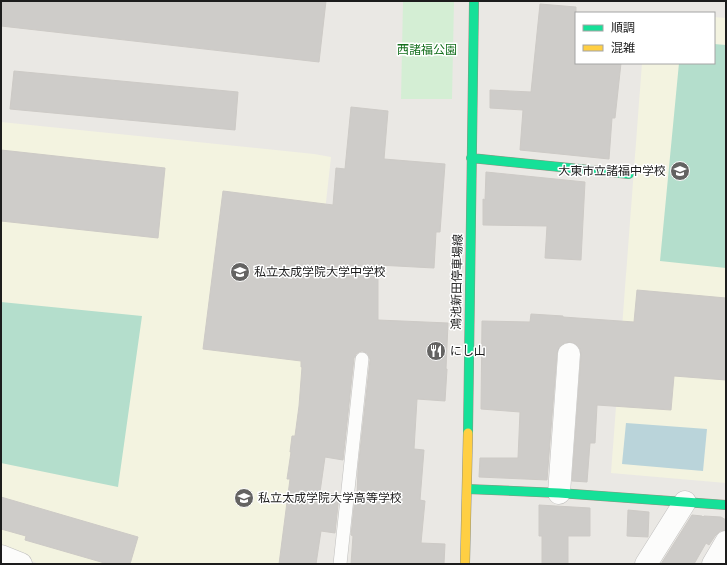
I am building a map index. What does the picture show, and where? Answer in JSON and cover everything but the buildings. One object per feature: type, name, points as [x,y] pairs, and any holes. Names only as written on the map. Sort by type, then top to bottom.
[{"type":"main road","name":"鴻池新田停車場線","points":[[465,564],[474,1]]},
{"type":"main road","points":[[471,158],[628,174]]},
{"type":"main road","points":[[467,489],[559,493],[726,505]]},
{"type":"street","points":[[559,493],[569,354]]},
{"type":"street","points":[[646,564],[685,502]]},
{"type":"lane","points":[[340,564],[362,359]]},
{"type":"shaded area","name":"大東市立諸福中学校","points":[[715,17],[726,18],[726,483],[611,473],[642,64],[715,64]]},
{"type":"shaded area","points":[[1,122],[331,157],[286,564],[39,564],[1,549]]},
{"type":"green space","name":"西諸福公園","points":[[403,1],[454,1],[452,99],[401,99]]},
{"type":"green space","points":[[715,44],[726,45],[726,268],[660,261],[679,64],[715,64]]},
{"type":"green space","points":[[1,302],[142,316],[118,487],[1,463]]},
{"type":"water","points":[[626,423],[707,429],[703,471],[622,464]]},
{"type":"traffic: fast","points":[[468,433],[474,1]]},
{"type":"traffic: fast","points":[[471,158],[629,174]]},
{"type":"traffic: fast","points":[[467,489],[559,493],[726,505]]},
{"type":"traffic: slow","points":[[465,564],[468,433]]},
{"type":"place","name":"大東市立諸福中学校","points":[[680,171]]},
{"type":"place","name":"私立太成学院大学中学校","points":[[240,272]]},
{"type":"place","name":"にし山","points":[[436,351]]},
{"type":"place","name":"私立太成学院大学高等学校","points":[[244,498]]}]
